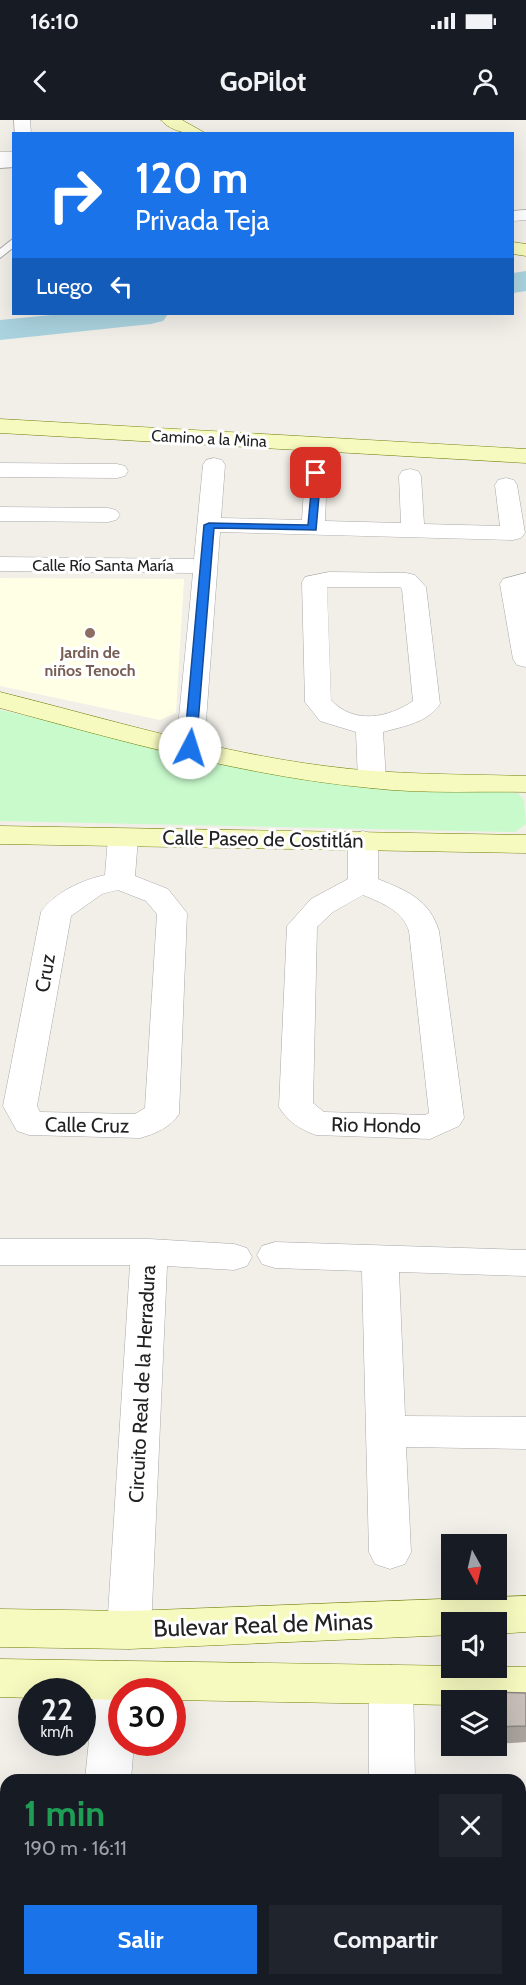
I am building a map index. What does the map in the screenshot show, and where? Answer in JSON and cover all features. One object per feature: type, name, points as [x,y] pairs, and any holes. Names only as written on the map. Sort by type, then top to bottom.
[{"type":"street","points":[[169,120],[195,132]]},
{"type":"street","name":"Camino a la Mina","points":[[0,426],[526,456]]},
{"type":"street","points":[[190,748],[214,465]]},
{"type":"street","points":[[0,470],[113,494],[0,514]]},
{"type":"street","points":[[313,528],[316,473]]},
{"type":"street","points":[[411,476],[413,530]]},
{"type":"street","points":[[209,525],[513,533],[506,485]]},
{"type":"street","name":"Calle Río Santa María","points":[[0,564],[206,566]]},
{"type":"street","points":[[329,579],[406,580],[414,587],[427,704],[408,717],[369,727],[330,715],[318,702],[314,582],[329,579]]},
{"type":"street","points":[[526,580],[512,584],[526,659]]},
{"type":"street","points":[[0,700],[190,748],[311,772],[372,780],[526,784]]},
{"type":"street","points":[[369,727],[372,780]]},
{"type":"street","name":"Calle Paseo de Costitlán","points":[[0,835],[526,844]]},
{"type":"street","points":[[120,881],[123,838]]},
{"type":"street","points":[[363,840],[363,884]]},
{"type":"street","name":"Cruz","points":[[20,1106],[56,912],[92,887],[120,881]]},
{"type":"street","name":"Calle Cruz","points":[[20,1106],[29,1123],[140,1126],[162,1114],[172,913],[158,895],[120,881]]},
{"type":"street","name":"Rio Hondo","points":[[363,884],[395,897],[419,915],[424,931],[447,1118],[430,1127],[316,1123],[296,1107],[302,926],[313,910],[337,895],[363,884]]},
{"type":"street","name":"Circuito Real de la Herradura","points":[[0,1252],[149,1252],[129,1630]]},
{"type":"street","points":[[149,1252],[234,1257]]},
{"type":"street","points":[[275,1255],[526,1263]]},
{"type":"street","points":[[380,1260],[390,1552]]},
{"type":"street","points":[[387,1431],[526,1433]]},
{"type":"street","name":"Bulevar Real de Minas","points":[[0,1628],[129,1630],[526,1614]]},
{"type":"street","points":[[0,1678],[108,1680]]},
{"type":"street","points":[[186,1681],[526,1687]]},
{"type":"street","points":[[391,1685],[392,1774]]},
{"type":"street","points":[[109,1774],[110,1756]]},
{"type":"lane","points":[[0,255],[12,243]]},
{"type":"shaded area","name":"Jardin de niños Tenoch","points":[[0,578],[184,579],[176,713],[160,720],[0,686]]},
{"type":"green space","points":[[0,710],[305,778],[518,793],[524,800],[526,824],[515,832],[0,821]]},
{"type":"building","points":[[507,1692],[526,1693],[526,1726],[507,1727]]},
{"type":"waterway","points":[[514,283],[526,281]]},
{"type":"waterway","points":[[0,330],[142,315]]},
{"type":"place","name":"Jardin de niños Tenoch","points":[[90,633]]},
{"type":"route","points":[[190,748],[209,525],[313,528],[316,473]]}]
